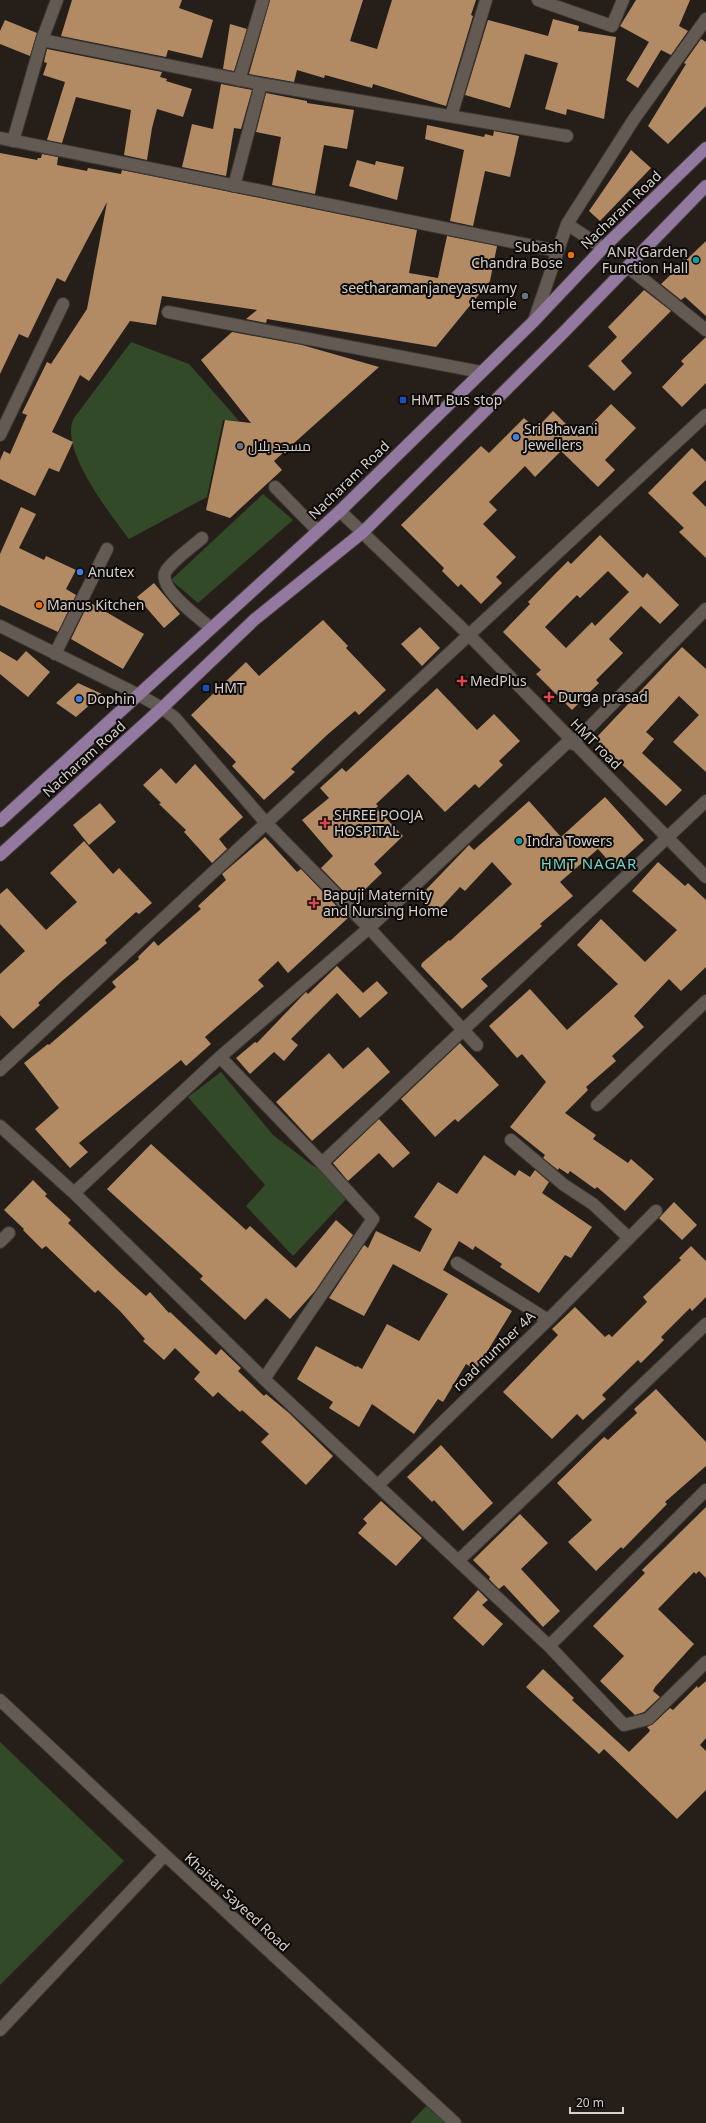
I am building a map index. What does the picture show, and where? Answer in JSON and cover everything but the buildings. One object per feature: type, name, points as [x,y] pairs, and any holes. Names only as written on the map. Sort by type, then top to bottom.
[{"type":"main road","name":"Nacharam Road","points":[[0,821],[137,694],[340,510],[534,321],[602,248],[706,148]]},
{"type":"main road","name":"Nacharam Road","points":[[0,855],[162,708],[254,620],[363,532],[628,267],[706,186]]},
{"type":"street","points":[[13,141],[42,40],[57,0]]},
{"type":"street","points":[[239,80],[263,0]]},
{"type":"street","points":[[451,116],[486,0]]},
{"type":"street","points":[[538,0],[612,26],[623,0]]},
{"type":"street","points":[[534,321],[567,224],[634,119],[706,19]]},
{"type":"street","points":[[42,40],[239,80],[567,136]]},
{"type":"street","points":[[234,186],[261,84]]},
{"type":"street","points":[[0,138],[558,251]]},
{"type":"street","points":[[567,224],[602,248]]},
{"type":"street","points":[[628,267],[706,330]]},
{"type":"street","points":[[0,435],[63,304]]},
{"type":"street","points":[[168,312],[481,372]]},
{"type":"street","points":[[0,1070],[706,415]]},
{"type":"street","points":[[275,487],[318,530]]},
{"type":"street","name":"HMT road","points":[[340,510],[469,635],[572,742],[668,837],[706,877]]},
{"type":"street","points":[[202,538],[168,569],[164,580],[168,589],[211,628]]},
{"type":"street","points":[[55,654],[107,549]]},
{"type":"street","points":[[74,1192],[220,1056],[369,928],[572,742],[706,609]]},
{"type":"street","points":[[0,626],[137,694],[162,708],[175,718],[266,823],[369,928],[477,1045]]},
{"type":"street","points":[[322,1163],[706,801]]},
{"type":"street","points":[[597,1105],[706,1001]]},
{"type":"street","points":[[220,1056],[322,1163],[372,1219],[264,1379]]},
{"type":"street","points":[[0,1126],[74,1192],[264,1379],[549,1646],[624,1725],[648,1719],[706,1662]]},
{"type":"street","points":[[511,1140],[564,1185],[593,1204],[629,1238]]},
{"type":"street","name":"road number 4A","points":[[378,1485],[548,1320],[656,1211]]},
{"type":"street","points":[[0,1242],[9,1233]]},
{"type":"street","points":[[457,1264],[548,1320]]},
{"type":"street","points":[[458,1561],[706,1324]]},
{"type":"street","points":[[549,1646],[706,1490]]},
{"type":"street","name":"Khaisar Sayeed Road","points":[[0,1700],[455,2123]]},
{"type":"street","points":[[0,2030],[165,1855]]},
{"type":"green space","points":[[131,342],[189,364],[239,421],[223,420],[207,497],[129,539],[99,498],[89,481],[73,446],[71,431],[74,418]]},
{"type":"green space","points":[[263,494],[293,520],[198,603],[171,580]]},
{"type":"green space","points":[[221,1072],[273,1135],[312,1165],[335,1177],[349,1196],[293,1256],[246,1206],[265,1185],[188,1097]]},
{"type":"green space","points":[[0,1742],[124,1861],[0,1985]]},
{"type":"green space","points":[[427,2105],[446,2123],[410,2123]]},
{"type":"place","name":"Subash Chandra Bose","points":[[571,255]]},
{"type":"place","name":"ANR Garden Function Hall","points":[[696,260]]},
{"type":"place","name":"seetharamanjaneyaswamy temple","points":[[525,296]]},
{"type":"place","name":"HMT Bus stop","points":[[403,400]]},
{"type":"place","name":"Sri Bhavani Jewellers","points":[[516,437]]},
{"type":"place","name":"مسجد بلال","points":[[240,446]]},
{"type":"place","name":"Anutex","points":[[80,572]]},
{"type":"place","name":"Manus Kitchen","points":[[39,605]]},
{"type":"place","name":"MedPlus","points":[[462,681]]},
{"type":"place","name":"HMT","points":[[206,688]]},
{"type":"place","name":"Durga prasad","points":[[549,697]]},
{"type":"place","name":"Dophin","points":[[79,699]]},
{"type":"place","name":"SHREE POOJA HOSPITAL","points":[[325,823]]},
{"type":"place","name":"Indra Towers","points":[[519,841]]},
{"type":"place","name":"Bapuji Maternity and Nursing Home","points":[[314,903]]},
{"type":"district","name":"HMT NAGAR","points":[[589,864]]}]
